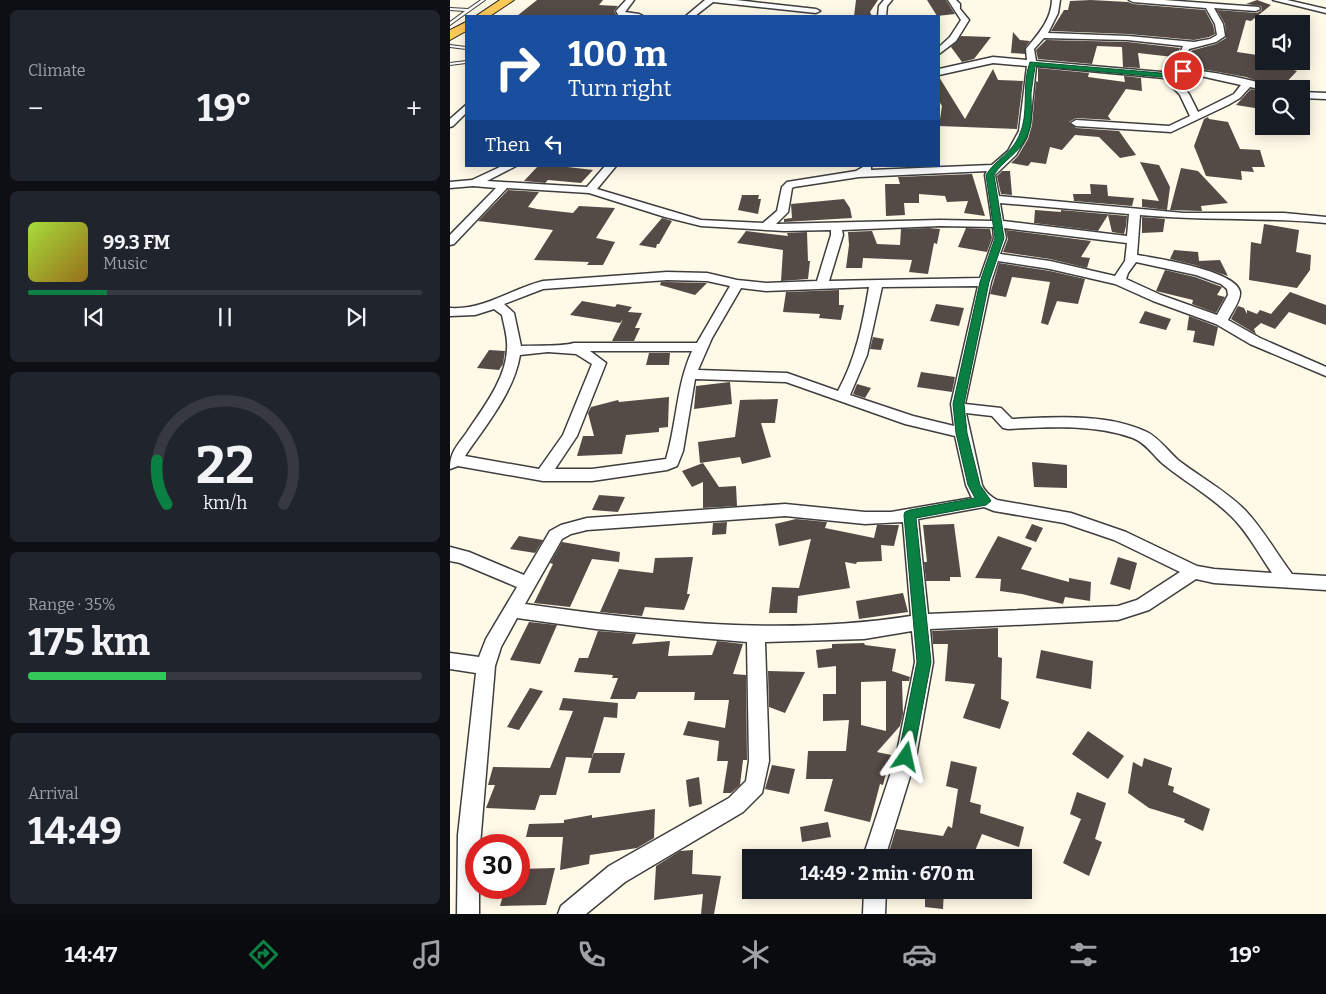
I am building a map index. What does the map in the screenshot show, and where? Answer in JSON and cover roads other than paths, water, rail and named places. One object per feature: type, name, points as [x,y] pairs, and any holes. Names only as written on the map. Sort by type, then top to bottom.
[{"type":"main road","points":[[484,15],[508,0]]},
{"type":"main road","points":[[450,36],[462,22]]},
{"type":"street","points":[[630,0],[620,11],[622,14],[630,15]]},
{"type":"street","points":[[691,15],[710,0]]},
{"type":"street","points":[[715,0],[816,11]]},
{"type":"street","points":[[882,15],[884,2],[888,0]]},
{"type":"street","points":[[940,50],[952,39],[965,20],[956,9],[956,4],[952,0]]},
{"type":"street","points":[[1056,0],[1056,8],[1041,36],[1030,49],[1032,64],[1028,93],[1028,112],[1023,136],[1011,154],[994,168],[990,175],[1000,238],[985,282],[959,408],[962,433],[974,485],[978,494],[986,501],[1006,508],[1065,517],[1150,549],[1194,572],[1214,576],[1326,584]]},
{"type":"street","points":[[1133,0],[1256,9]]},
{"type":"street","points":[[1277,0],[1326,11]]},
{"type":"street","points":[[1041,36],[1128,38],[1193,44],[1214,40],[1220,36],[1221,31],[1208,6]]},
{"type":"street","points":[[1177,71],[1183,52],[1193,44]]},
{"type":"street","points":[[940,72],[993,60],[1166,75],[1177,71],[1196,72],[1255,85]]},
{"type":"street","points":[[1166,75],[1174,81],[1192,105],[1195,118]]},
{"type":"street","points":[[1076,123],[1176,128],[1231,100],[1248,83]]},
{"type":"street","points":[[1310,95],[1326,96]]},
{"type":"street","points":[[450,124],[465,109]]},
{"type":"street","points":[[473,183],[509,167]]},
{"type":"street","points":[[590,190],[610,167]]},
{"type":"street","points":[[859,174],[869,167]]},
{"type":"street","points":[[766,227],[782,212],[787,187],[791,184],[859,174],[994,168]]},
{"type":"street","points":[[450,185],[473,183],[590,190],[701,223],[766,227],[997,224],[1133,240]]},
{"type":"street","points":[[450,242],[503,186]]},
{"type":"street","points":[[994,199],[1184,216],[1284,216],[1326,220]]},
{"type":"street","points":[[1119,281],[1122,272],[1131,261],[1135,211]]},
{"type":"street","points":[[822,285],[837,235],[836,225]]},
{"type":"street","points":[[994,257],[1050,265],[1119,281],[1182,308],[1221,320],[1255,341],[1326,372]]},
{"type":"street","points":[[1131,257],[1183,268],[1216,278],[1230,285],[1234,294],[1221,320]]},
{"type":"street","points":[[450,312],[472,311],[496,304],[531,287],[543,285],[667,276],[708,277],[737,284],[766,287],[876,282],[985,282]]},
{"type":"street","points":[[842,397],[851,381],[868,336],[876,282]]},
{"type":"street","points":[[496,304],[508,313],[514,351],[511,367],[499,392],[452,462],[543,475],[592,475],[662,466],[672,462],[677,450],[690,374],[700,347],[737,284]]},
{"type":"street","points":[[514,351],[548,348],[700,347]]},
{"type":"street","points":[[543,475],[570,436],[599,363],[579,350],[548,348]]},
{"type":"street","points":[[690,374],[787,378],[910,420],[962,433]]},
{"type":"street","points":[[959,408],[996,411],[1008,424],[1040,422],[1088,423],[1142,436],[1165,458],[1246,522],[1271,560],[1288,581]]},
{"type":"street","points":[[468,914],[469,835],[486,666],[492,645],[556,535],[567,529],[587,524],[785,510],[865,518],[891,518],[986,501]]},
{"type":"street","points":[[877,849],[906,757],[924,662],[910,515]]},
{"type":"street","points":[[450,554],[463,557],[527,584]]},
{"type":"street","points":[[512,610],[596,622],[756,635],[864,631],[921,622],[1118,613],[1143,605],[1194,572]]},
{"type":"street","points":[[569,914],[617,874],[736,805],[754,786],[759,761],[756,635]]},
{"type":"street","points":[[450,661],[486,666]]},
{"type":"street","points":[[874,914],[875,899]]},
{"type":"lane","points":[[466,15],[468,10],[483,0]]},
{"type":"lane","points":[[450,9],[468,10]]},
{"type":"lane","points":[[450,24],[462,22]]},
{"type":"lane","points":[[450,46],[465,48]]},
{"type":"lane","points":[[450,64],[465,62]]}]
